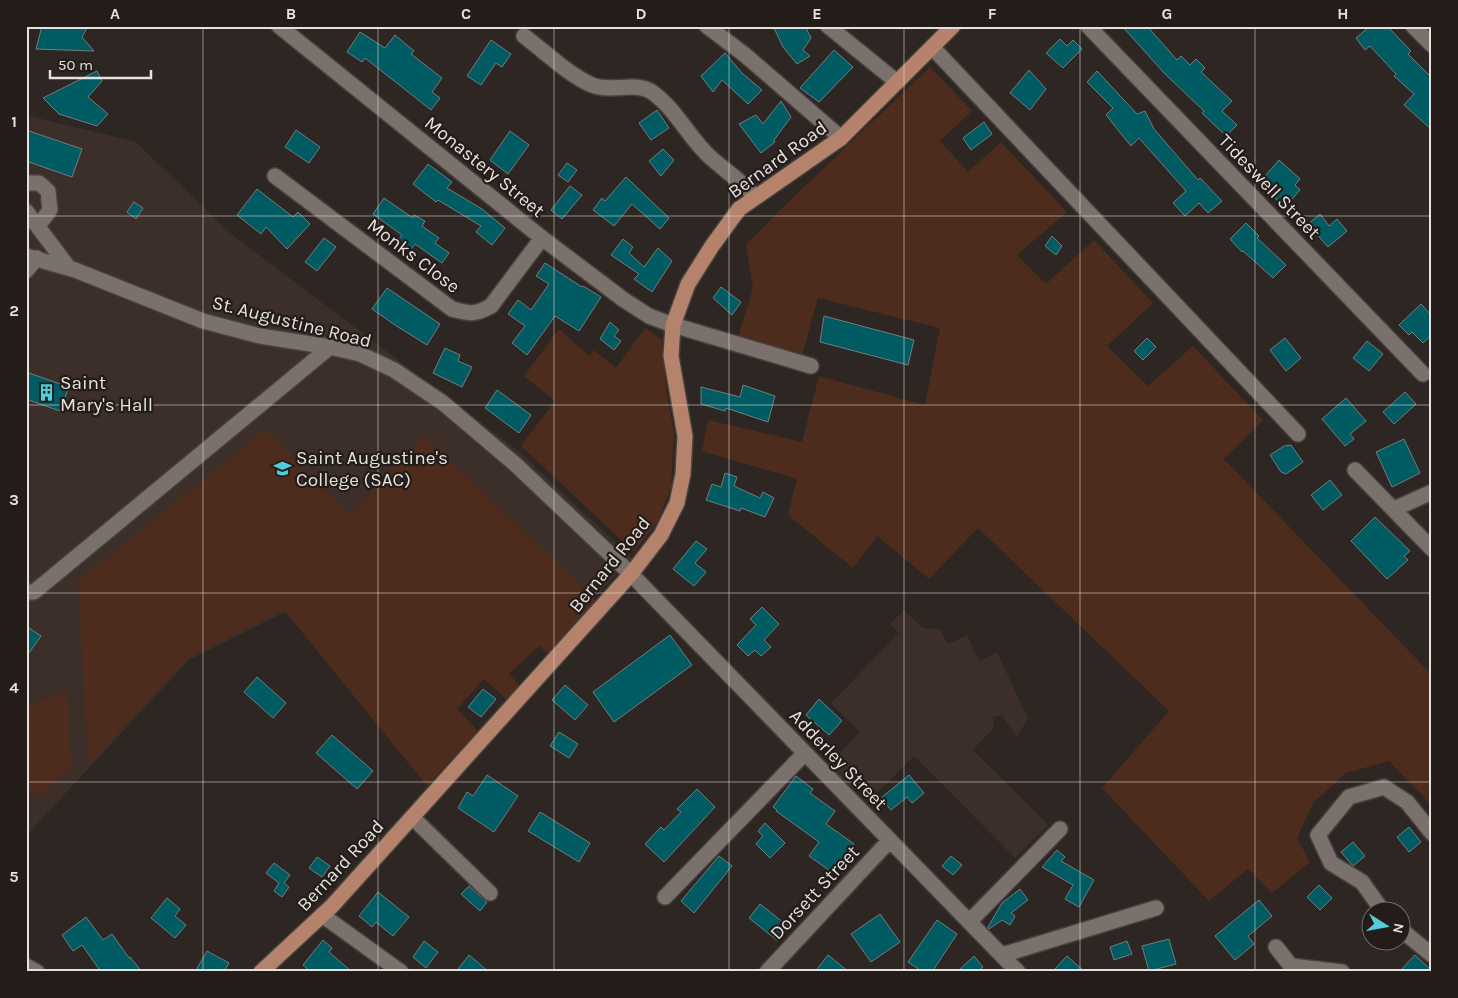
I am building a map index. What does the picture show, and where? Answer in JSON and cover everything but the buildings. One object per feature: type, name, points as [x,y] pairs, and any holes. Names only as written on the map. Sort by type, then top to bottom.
[{"type":"main road","name":"Bernard Road","points":[[261,972],[322,915],[412,817],[631,574],[661,535],[677,503],[683,474],[684,436],[671,356],[673,325],[688,284],[739,209],[841,138],[953,26]]},
{"type":"street","name":"Monastery Street","points":[[279,26],[542,238],[624,300],[649,316],[673,325],[811,366]]},
{"type":"street","points":[[707,26],[745,55],[841,138]]},
{"type":"street","points":[[828,26],[897,82]]},
{"type":"street","name":"Tideswell Street","points":[[1088,26],[1423,374]]},
{"type":"street","points":[[1413,26],[1432,45]]},
{"type":"street","points":[[524,36],[566,69],[592,85],[603,88],[642,88],[651,92],[666,105],[710,157],[744,184],[756,197]]},
{"type":"street","points":[[932,47],[1298,434]]},
{"type":"street","name":"Monks Close","points":[[275,176],[452,309],[469,314],[480,312],[491,306],[542,238]]},
{"type":"street","points":[[26,183],[39,183],[48,191],[50,210],[38,226]]},
{"type":"street","points":[[26,211],[70,268]]},
{"type":"street","points":[[26,271],[32,257]]},
{"type":"street","name":"St. Augustine Road","points":[[32,257],[70,268],[203,321],[260,336],[330,347],[360,354],[394,370],[443,403],[515,464],[631,574]]},
{"type":"street","points":[[26,592],[34,592],[330,347]]},
{"type":"street","points":[[1355,470],[1432,549]]},
{"type":"street","points":[[1394,509],[1432,492]]},
{"type":"street","name":"Adderley Street","points":[[631,574],[1018,972]]},
{"type":"street","points":[[665,897],[805,753]]},
{"type":"street","points":[[1375,900],[1362,882],[1330,863],[1318,835],[1349,797],[1384,787],[1407,802],[1432,833]]},
{"type":"street","points":[[412,817],[490,893]]},
{"type":"street","points":[[969,922],[1060,829]]},
{"type":"street","name":"Dorsett Street","points":[[766,972],[890,840]]},
{"type":"street","points":[[1002,955],[1156,908]]},
{"type":"street","points":[[322,915],[401,972]]},
{"type":"street","points":[[1410,937],[1432,955]]},
{"type":"street","points":[[1276,947],[1292,966],[1342,972]]},
{"type":"street","points":[[26,966],[36,972]]},
{"type":"shaded area","points":[[930,67],[972,111],[940,141],[968,172],[1001,142],[1067,212],[1017,255],[1046,284],[1094,240],[1153,303],[1107,346],[1148,386],[1193,346],[1263,420],[1224,459],[1432,675],[1432,806],[1389,761],[1346,773],[1313,803],[1297,838],[1310,862],[1272,893],[1248,869],[1209,901],[1102,788],[1169,711],[978,528],[929,579],[877,536],[853,568],[788,515],[797,479],[702,451],[708,420],[802,442],[819,376],[925,405],[940,328],[818,298],[802,356],[738,337],[753,288],[746,245],[782,208]]},
{"type":"shaded area","name":"Saint Augustine's College (SAC)","points":[[26,115],[136,142],[230,233],[520,452],[632,558],[564,630],[403,484],[285,612],[189,660],[26,836]]},
{"type":"shaded area","points":[[645,328],[662,340],[666,389],[674,433],[671,487],[658,521],[634,552],[521,446],[555,401],[524,376],[559,329],[589,356],[594,350],[616,368]]},
{"type":"shaded area","points":[[266,429],[349,516],[424,435],[597,602],[548,654],[539,646],[509,674],[520,686],[507,700],[484,679],[457,709],[478,731],[427,786],[284,610],[189,657],[88,765],[78,581]]},
{"type":"shaded area","points":[[904,610],[923,628],[940,629],[948,644],[967,635],[979,661],[997,652],[1028,718],[1017,737],[1002,716],[993,717],[994,728],[973,750],[1048,825],[1015,858],[914,756],[878,792],[856,779],[848,788],[826,767],[860,732],[831,703],[899,633],[890,624]]},
{"type":"shaded area","points":[[68,690],[71,768],[40,796],[26,790],[26,707]]},
{"type":"place","name":"Saint Mary's Hall","points":[[46,393]]},
{"type":"place","name":"Saint Augustine's College (SAC)","points":[[282,468]]}]
